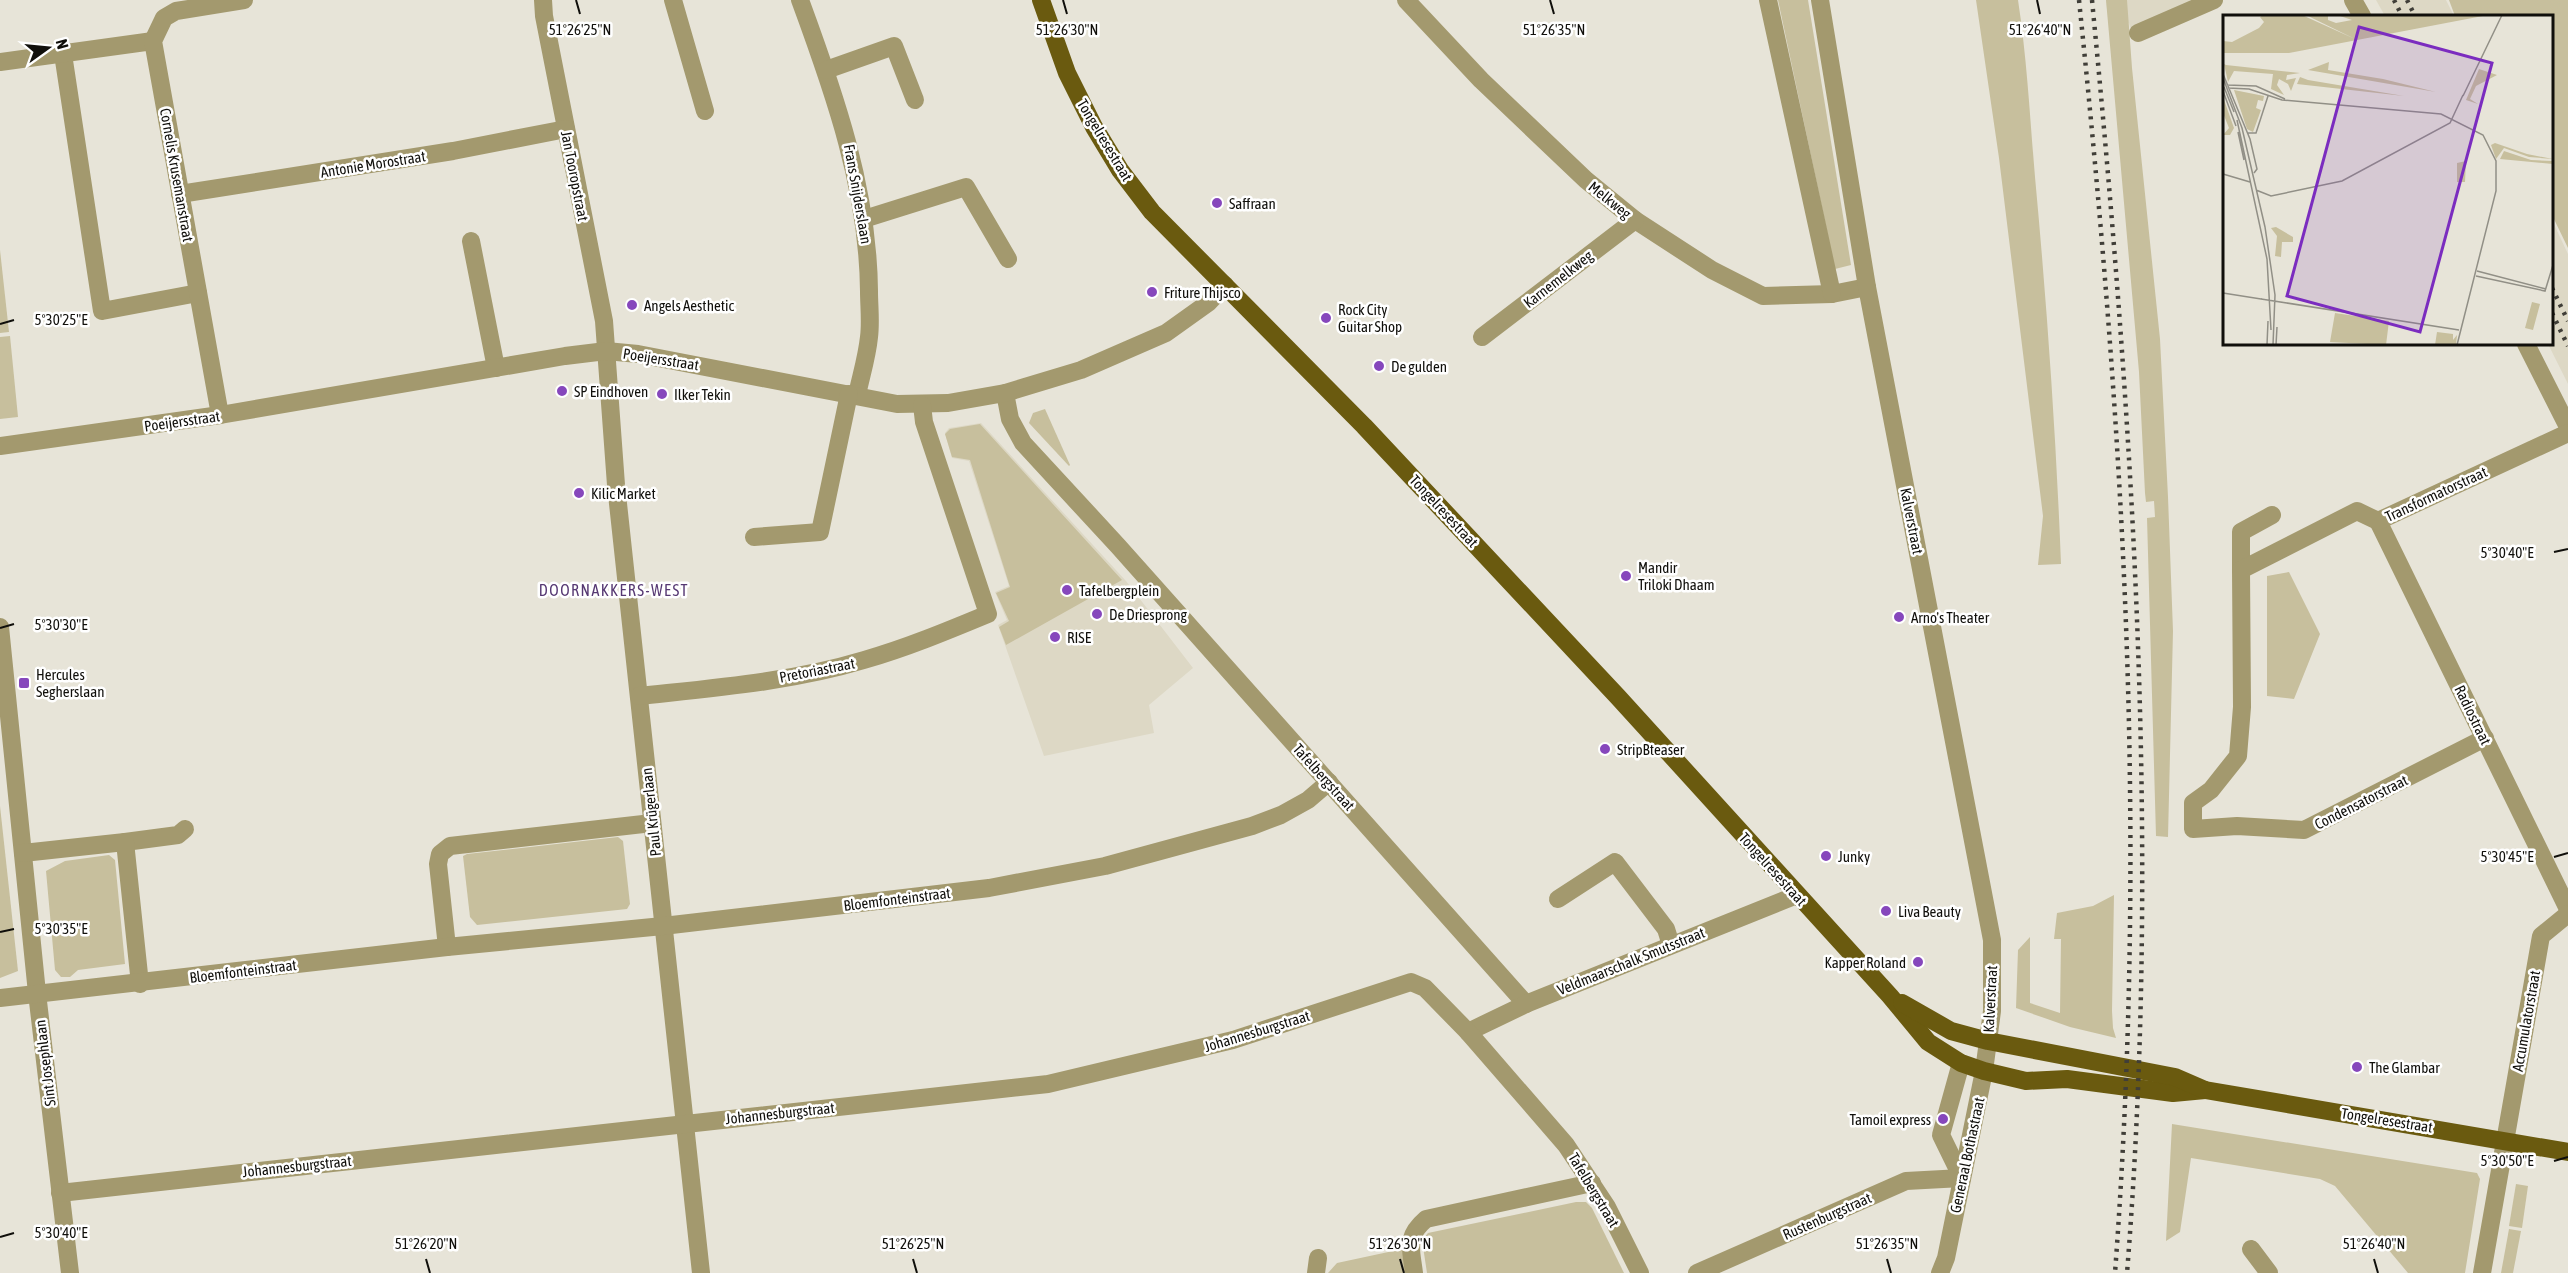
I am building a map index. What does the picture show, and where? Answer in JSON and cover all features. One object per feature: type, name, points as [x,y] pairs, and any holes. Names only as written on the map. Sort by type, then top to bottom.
[{"type":"main road","name":"Tongelresestraat","points":[[1041,0],[1067,73],[1094,127],[1120,170],[1152,212],[1364,426],[1564,638],[1890,996],[1928,1042],[1961,1063],[2026,1081],[2067,1079],[2173,1093],[2205,1090]]},
{"type":"main road","name":"Tongelresestraat","points":[[1890,996],[1951,1031],[1988,1041],[2175,1077],[2205,1090],[2568,1152]]},
{"type":"street","points":[[0,62],[153,41],[165,18],[177,10],[244,0]]},
{"type":"street","name":"Jan Tooropstraat","points":[[543,0],[604,321],[606,351]]},
{"type":"street","points":[[673,0],[705,111]]},
{"type":"street","name":"Frans Snijderslaan","points":[[754,537],[820,532],[869,336],[869,260],[856,171],[826,70],[800,0]]},
{"type":"street","name":"Melkweg","points":[[1407,0],[1481,80],[1586,180],[1635,220],[1712,270],[1763,297],[1832,294],[1867,287]]},
{"type":"street","points":[[1768,0],[1832,294]]},
{"type":"street","name":"Kalverstraat","points":[[1820,0],[1867,287],[1992,940],[1992,1011],[1984,1071]]},
{"type":"street","points":[[2138,33],[2214,0]]},
{"type":"street","points":[[2353,0],[2361,15]]},
{"type":"street","name":"Cornelis Krusemanstraat","points":[[153,41],[220,415]]},
{"type":"street","points":[[826,70],[894,46],[915,100]]},
{"type":"street","points":[[63,54],[102,311],[198,293]]},
{"type":"street","name":"Antonie Morostraat","points":[[180,194],[453,151],[566,129]]},
{"type":"street","points":[[864,219],[966,187],[1008,260]]},
{"type":"street","name":"Karnemelkweg","points":[[1482,337],[1635,220]]},
{"type":"street","points":[[471,241],[496,368]]},
{"type":"street","name":"Poeijersstraat","points":[[0,446],[220,415],[606,351],[638,354],[897,404],[922,405],[1005,393],[1081,370],[1166,333],[1208,303],[1224,285]]},
{"type":"street","points":[[2527,345],[2568,427]]},
{"type":"street","name":"Paul Krügerlaan","points":[[606,351],[616,485],[701,1273]]},
{"type":"street","name":"Tafelbergstraat","points":[[1005,393],[1014,430],[1023,443],[1526,1004]]},
{"type":"street","name":"Pretoriastraat","points":[[639,696],[740,685],[862,661],[907,647],[988,614],[924,422],[922,405]]},
{"type":"street","name":"Transformatorstraat","points":[[2241,570],[2357,511],[2378,520],[2568,433]]},
{"type":"street","points":[[2241,570],[2241,532],[2272,515]]},
{"type":"street","name":"Radiostraat","points":[[2378,520],[2568,909]]},
{"type":"street","name":"Condensatorstraat","points":[[2241,570],[2242,707],[2238,756],[2211,790],[2193,803],[2193,829],[2237,826],[2304,830],[2484,738]]},
{"type":"street","name":"Sint Josephlaan","points":[[0,627],[37,993],[70,1273]]},
{"type":"street","name":"Bloemfonteinstraat","points":[[0,998],[140,984],[447,947],[916,898],[1062,876],[1252,826],[1281,815],[1308,800],[1329,782]]},
{"type":"street","points":[[447,947],[438,864],[440,854],[450,846],[652,823]]},
{"type":"street","points":[[23,853],[178,835],[185,829]]},
{"type":"street","points":[[124,842],[140,984]]},
{"type":"street","points":[[1558,899],[1615,862],[1666,929],[1671,945]]},
{"type":"street","name":"Veldmaarschalk Smutsstraat","points":[[1468,1032],[1526,1004],[1797,895]]},
{"type":"street","name":"Accumulatorstraat","points":[[2482,1273],[2541,936],[2568,914]]},
{"type":"street","name":"Johannesburgstraat","points":[[60,1193],[1048,1084],[1233,1040],[1411,982],[1425,988],[1468,1032]]},
{"type":"street","name":"Tafelbergstraat","points":[[1468,1032],[1566,1145],[1607,1207],[1640,1273]]},
{"type":"street","points":[[1961,1063],[1941,1135],[1962,1178]]},
{"type":"street","name":"Generaal Bothastraat","points":[[1940,1273],[1984,1071]]},
{"type":"street","name":"Rustenburgstraat","points":[[1697,1273],[1906,1181],[1962,1178]]},
{"type":"street","points":[[1414,1273],[1410,1238],[1416,1227],[1426,1219],[1592,1183]]},
{"type":"street","points":[[2251,1249],[2269,1273]]},
{"type":"shaded area","points":[[1778,0],[1808,0],[1851,265],[1835,269]]},
{"type":"shaded area","points":[[1976,0],[2018,0],[2026,66],[2047,322],[2061,564],[2038,565],[2043,516],[1999,158]]},
{"type":"shaded area","points":[[2106,0],[2201,0],[2130,28],[2129,23],[2109,25]]},
{"type":"shaded area","points":[[2106,0],[2127,0],[2160,339],[2173,631],[2168,837],[2156,836],[2147,518],[2155,517],[2154,501],[2146,502],[2145,493],[2139,372]]},
{"type":"shaded area","points":[[2376,0],[2446,0],[2454,15],[2384,15]]},
{"type":"shaded area","points":[[2449,0],[2568,0],[2568,248],[2553,217],[2553,15],[2455,15]]},
{"type":"shaded area","points":[[2553,222],[2568,254],[2568,384],[2548,345],[2553,345]]},
{"type":"shaded area","points":[[0,250],[9,332],[0,333]]},
{"type":"shaded area","points":[[10,336],[18,417],[0,419],[0,337]]},
{"type":"shaded area","points":[[1045,409],[1069,466],[1029,423],[1033,413]]},
{"type":"shaded area","name":"Tafelbergplein","points":[[981,423],[1126,581],[1193,668],[1149,705],[1154,733],[1044,756],[998,625],[1007,620],[995,592],[1009,586],[969,461],[952,458],[945,433],[949,428]]},
{"type":"shaded area","points":[[980,424],[1122,580],[1006,645],[999,627],[1009,621],[996,593],[1010,587],[970,460],[952,457],[945,434],[950,429]]},
{"type":"shaded area","points":[[2289,572],[2320,634],[2294,699],[2267,696],[2267,576]]},
{"type":"shaded area","points":[[0,806],[18,971],[0,978]]},
{"type":"shaded area","points":[[618,837],[623,841],[630,904],[627,909],[477,925],[470,917],[463,856]]},
{"type":"shaded area","points":[[109,855],[115,860],[125,964],[78,970],[70,977],[61,977],[55,970],[46,871],[65,861]]},
{"type":"shaded area","points":[[2114,895],[2112,1011],[2116,1038],[2070,1027],[2016,1008],[2018,950],[2030,937],[2030,1003],[2060,1013],[2061,939],[2054,939],[2057,913],[2093,906]]},
{"type":"shaded area","points":[[2172,1124],[2477,1173],[2480,1179],[2465,1273],[2408,1273],[2335,1186],[2320,1179],[2191,1158],[2180,1232],[2166,1241]]},
{"type":"shaded area","points":[[2516,1184],[2528,1186],[2522,1228],[2509,1226]]},
{"type":"shaded area","points":[[1576,1202],[1586,1202],[1592,1208],[1624,1273],[1427,1273],[1422,1240],[1428,1233]]},
{"type":"shaded area","points":[[2509,1229],[2521,1231],[2513,1273],[2501,1273]]},
{"type":"shaded area","points":[[1407,1248],[1410,1273],[1328,1273],[1337,1263]]},
{"type":"railway","points":[[2079,0],[2114,393],[2128,688],[2129,969],[2126,1091],[2115,1273]]},
{"type":"railway","points":[[2092,0],[2120,318],[2138,636],[2142,795],[2142,954],[2137,1113],[2127,1273]]},
{"type":"railway","points":[[2394,0],[2402,15]]},
{"type":"railway","points":[[2407,0],[2414,15]]},
{"type":"railway","points":[[2553,290],[2568,321]]},
{"type":"railway","points":[[2553,315],[2568,346]]},
{"type":"place","name":"Saffraan","points":[[1217,203]]},
{"type":"place","name":"Friture Thijsco","points":[[1152,292]]},
{"type":"place","name":"Angels Aesthetic","points":[[632,305]]},
{"type":"place","name":"Rock City Guitar Shop","points":[[1326,318]]},
{"type":"place","name":"De gulden","points":[[1379,366]]},
{"type":"place","name":"SP Eindhoven","points":[[562,391]]},
{"type":"place","name":"Ilker Tekin","points":[[662,394]]},
{"type":"place","name":"Kilic Market","points":[[579,493]]},
{"type":"place","name":"Mandir Triloki Dhaam","points":[[1626,576]]},
{"type":"place","name":"Tafelbergplein","points":[[1067,590]]},
{"type":"place","name":"De Driesprong","points":[[1097,614]]},
{"type":"place","name":"Arno's Theater","points":[[1899,617]]},
{"type":"place","name":"RISE","points":[[1055,637]]},
{"type":"place","name":"Hercules Segherslaan","points":[[24,683]]},
{"type":"place","name":"StripBteaser","points":[[1605,749]]},
{"type":"place","name":"Junky","points":[[1826,856]]},
{"type":"place","name":"Liva Beauty","points":[[1886,911]]},
{"type":"place","name":"Kapper Roland","points":[[1918,962]]},
{"type":"place","name":"The Glambar","points":[[2357,1067]]},
{"type":"place","name":"Tamoil express","points":[[1943,1119]]},
{"type":"district","name":"DOORNAKKERS-WEST","points":[[614,590]]}]
